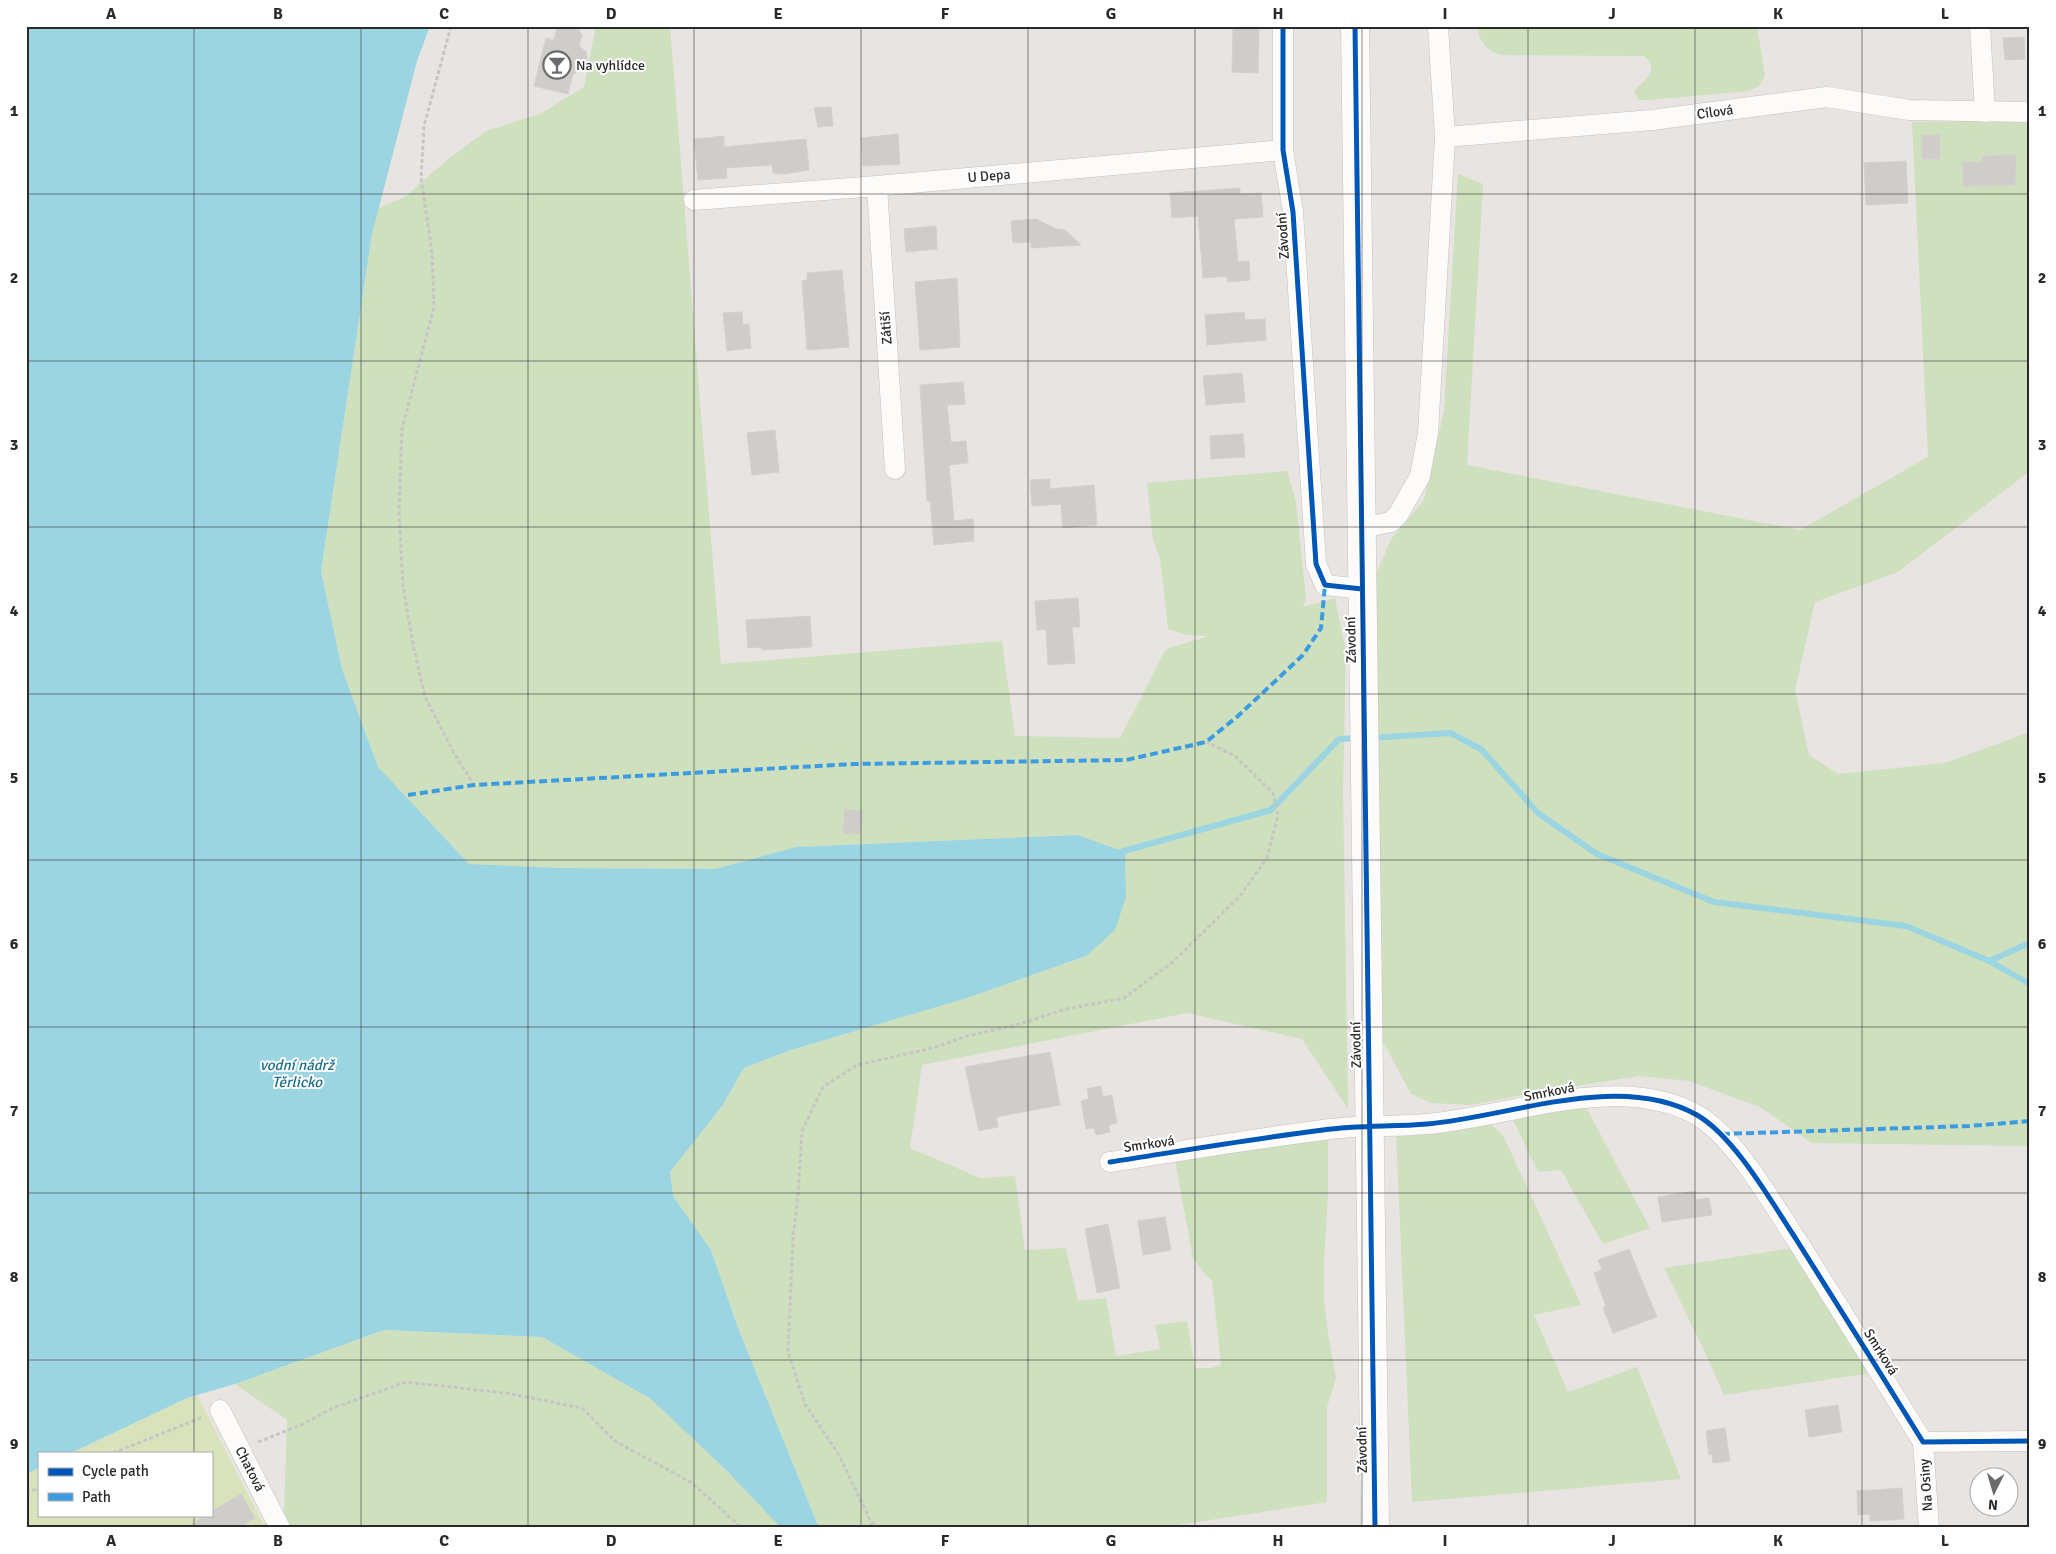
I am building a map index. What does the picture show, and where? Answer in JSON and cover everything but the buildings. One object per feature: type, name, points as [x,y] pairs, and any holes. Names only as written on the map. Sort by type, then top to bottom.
[{"type":"main road","name":"Závodní","points":[[1355,26],[1368,1125],[1375,1528]]},
{"type":"street","name":"Závodní","points":[[1283,26],[1283,150],[1293,212],[1316,564],[1325,585],[1362,589]]},
{"type":"street","points":[[1361,528],[1390,522],[1398,515],[1420,476],[1428,433],[1445,137],[1438,26]]},
{"type":"street","points":[[1980,26],[1985,112]]},
{"type":"street","name":"Cílová","points":[[1445,137],[1652,120],[1827,97],[1909,110],[2030,112]]},
{"type":"street","name":"U Depa","points":[[694,200],[877,186],[1283,150]]},
{"type":"street","name":"Zátiší","points":[[877,186],[895,469]]},
{"type":"street","name":"Smrková","points":[[1110,1162],[1323,1130],[1368,1125],[1427,1124],[1590,1096],[1661,1101],[1697,1115],[1722,1134],[1759,1182],[1923,1442]]},
{"type":"street","name":"Chatová","points":[[220,1410],[280,1528]]},
{"type":"street","points":[[1923,1442],[2030,1441]]},
{"type":"street","name":"Na Osiny","points":[[1923,1442],[1929,1528]]},
{"type":"path","points":[[451,26],[424,126],[421,178],[432,253],[434,307],[402,429],[399,513],[403,586],[425,697],[453,751],[474,785]]},
{"type":"path","points":[[880,1528],[871,1522],[839,1455],[805,1404],[788,1352],[793,1238],[802,1131],[823,1087],[857,1064],[933,1048],[967,1036],[1020,1024],[1066,1009],[1124,998],[1174,961],[1240,896],[1267,858],[1278,815],[1273,793],[1235,756],[1206,742]]},
{"type":"path","points":[[240,1450],[301,1425],[333,1408],[406,1382],[505,1392],[582,1408],[615,1441],[692,1483],[742,1528]]},
{"type":"path","points":[[115,1452],[220,1410]]},
{"type":"path","points":[[26,1493],[38,1488]]},
{"type":"path","points":[[870,1528],[871,1522]]},
{"type":"green space","points":[[596,26],[670,26],[721,664],[1002,641],[1015,736],[1120,738],[1166,649],[1209,636],[1187,635],[1168,629],[1160,558],[1153,540],[1147,483],[1287,471],[1296,502],[1306,599],[1303,607],[1335,598],[1346,652],[1343,790],[1348,1109],[1302,1039],[1187,1013],[922,1065],[910,1148],[980,1178],[1015,1176],[1025,1250],[1066,1248],[1078,1301],[1106,1298],[1116,1356],[1160,1349],[1155,1325],[1187,1321],[1195,1368],[1211,1368],[1221,1365],[1212,1281],[1193,1258],[1175,1160],[1328,1138],[1324,1300],[1336,1378],[1327,1407],[1327,1502],[1158,1528],[819,1528],[738,1328],[711,1250],[673,1196],[670,1172],[722,1106],[744,1068],[791,1050],[967,998],[1087,956],[1077,835],[796,847],[715,869],[560,868],[469,864],[378,768],[342,669],[321,571],[372,234],[378,209],[406,196],[447,160],[486,131],[540,114],[584,87]]},
{"type":"green space","points":[[1477,26],[1757,26],[1765,76],[1759,86],[1749,91],[1638,100],[1634,91],[1651,71],[1649,61],[1644,56],[1500,55],[1490,50],[1484,44]]},
{"type":"green space","points":[[2030,120],[2030,471],[1898,572],[1815,602],[1795,690],[1809,755],[1838,774],[1945,763],[2030,732],[2030,1146],[1812,1143],[1760,1107],[1689,1081],[1640,1076],[1470,1105],[1431,1103],[1411,1094],[1381,1038],[1375,577],[1391,539],[1424,500],[1444,411],[1458,174],[1483,184],[1467,465],[1800,530],[1928,457],[1912,122]]},
{"type":"green space","points":[[1585,1105],[1650,1228],[1603,1244],[1561,1170],[1538,1172],[1513,1120]]},
{"type":"green space","points":[[1489,1123],[1503,1135],[1581,1305],[1534,1315],[1568,1392],[1637,1367],[1681,1479],[1412,1502],[1396,1132]]},
{"type":"green space","points":[[1793,1248],[1871,1373],[1724,1395],[1664,1268]]},
{"type":"green space","points":[[384,1330],[542,1337],[651,1399],[726,1470],[781,1528],[253,1528],[284,1515],[287,1420],[235,1384]]},
{"type":"green space","points":[[197,1395],[263,1524],[253,1528],[26,1528],[26,1474],[38,1468],[38,1516],[212,1516],[212,1452],[73,1452]]},
{"type":"water","name":"vodní nádrž Těrlicko","points":[[26,26],[430,26],[417,61],[372,234],[321,571],[342,669],[378,767],[469,864],[560,868],[715,869],[796,847],[1077,835],[1125,852],[1126,897],[1115,930],[1086,956],[967,998],[791,1050],[744,1068],[722,1106],[670,1172],[673,1196],[711,1250],[738,1328],[819,1528],[781,1528],[726,1470],[651,1399],[542,1337],[384,1330],[235,1384],[187,1398],[73,1452],[38,1452],[38,1468],[26,1474]]},
{"type":"waterway","points":[[1370,738],[1450,733],[1481,749],[1538,813],[1597,854],[1714,902],[1906,926],[1989,961],[2030,984]]},
{"type":"waterway","points":[[1117,853],[1271,810],[1339,739],[1358,738]]},
{"type":"waterway","points":[[1989,961],[2030,943]]},
{"type":"marked path","points":[[408,795],[474,785],[854,764],[1126,760],[1206,742],[1238,716],[1303,655],[1321,628],[1325,585]]},
{"type":"marked path","points":[[1722,1134],[1969,1126],[2030,1121]]},
{"type":"cycle path","points":[[1283,26],[1283,150],[1293,212],[1316,564],[1325,585],[1362,589]]},
{"type":"cycle path","points":[[1355,26],[1375,1528]]},
{"type":"cycle path","points":[[1110,1162],[1323,1130],[1349,1127],[1401,1126],[1459,1120],[1564,1100],[1634,1097],[1666,1102],[1697,1115],[1711,1125],[1739,1154],[1796,1239],[1923,1442],[2030,1441]]},
{"type":"place","name":"Na vyhlídce","points":[[557,65]]}]
